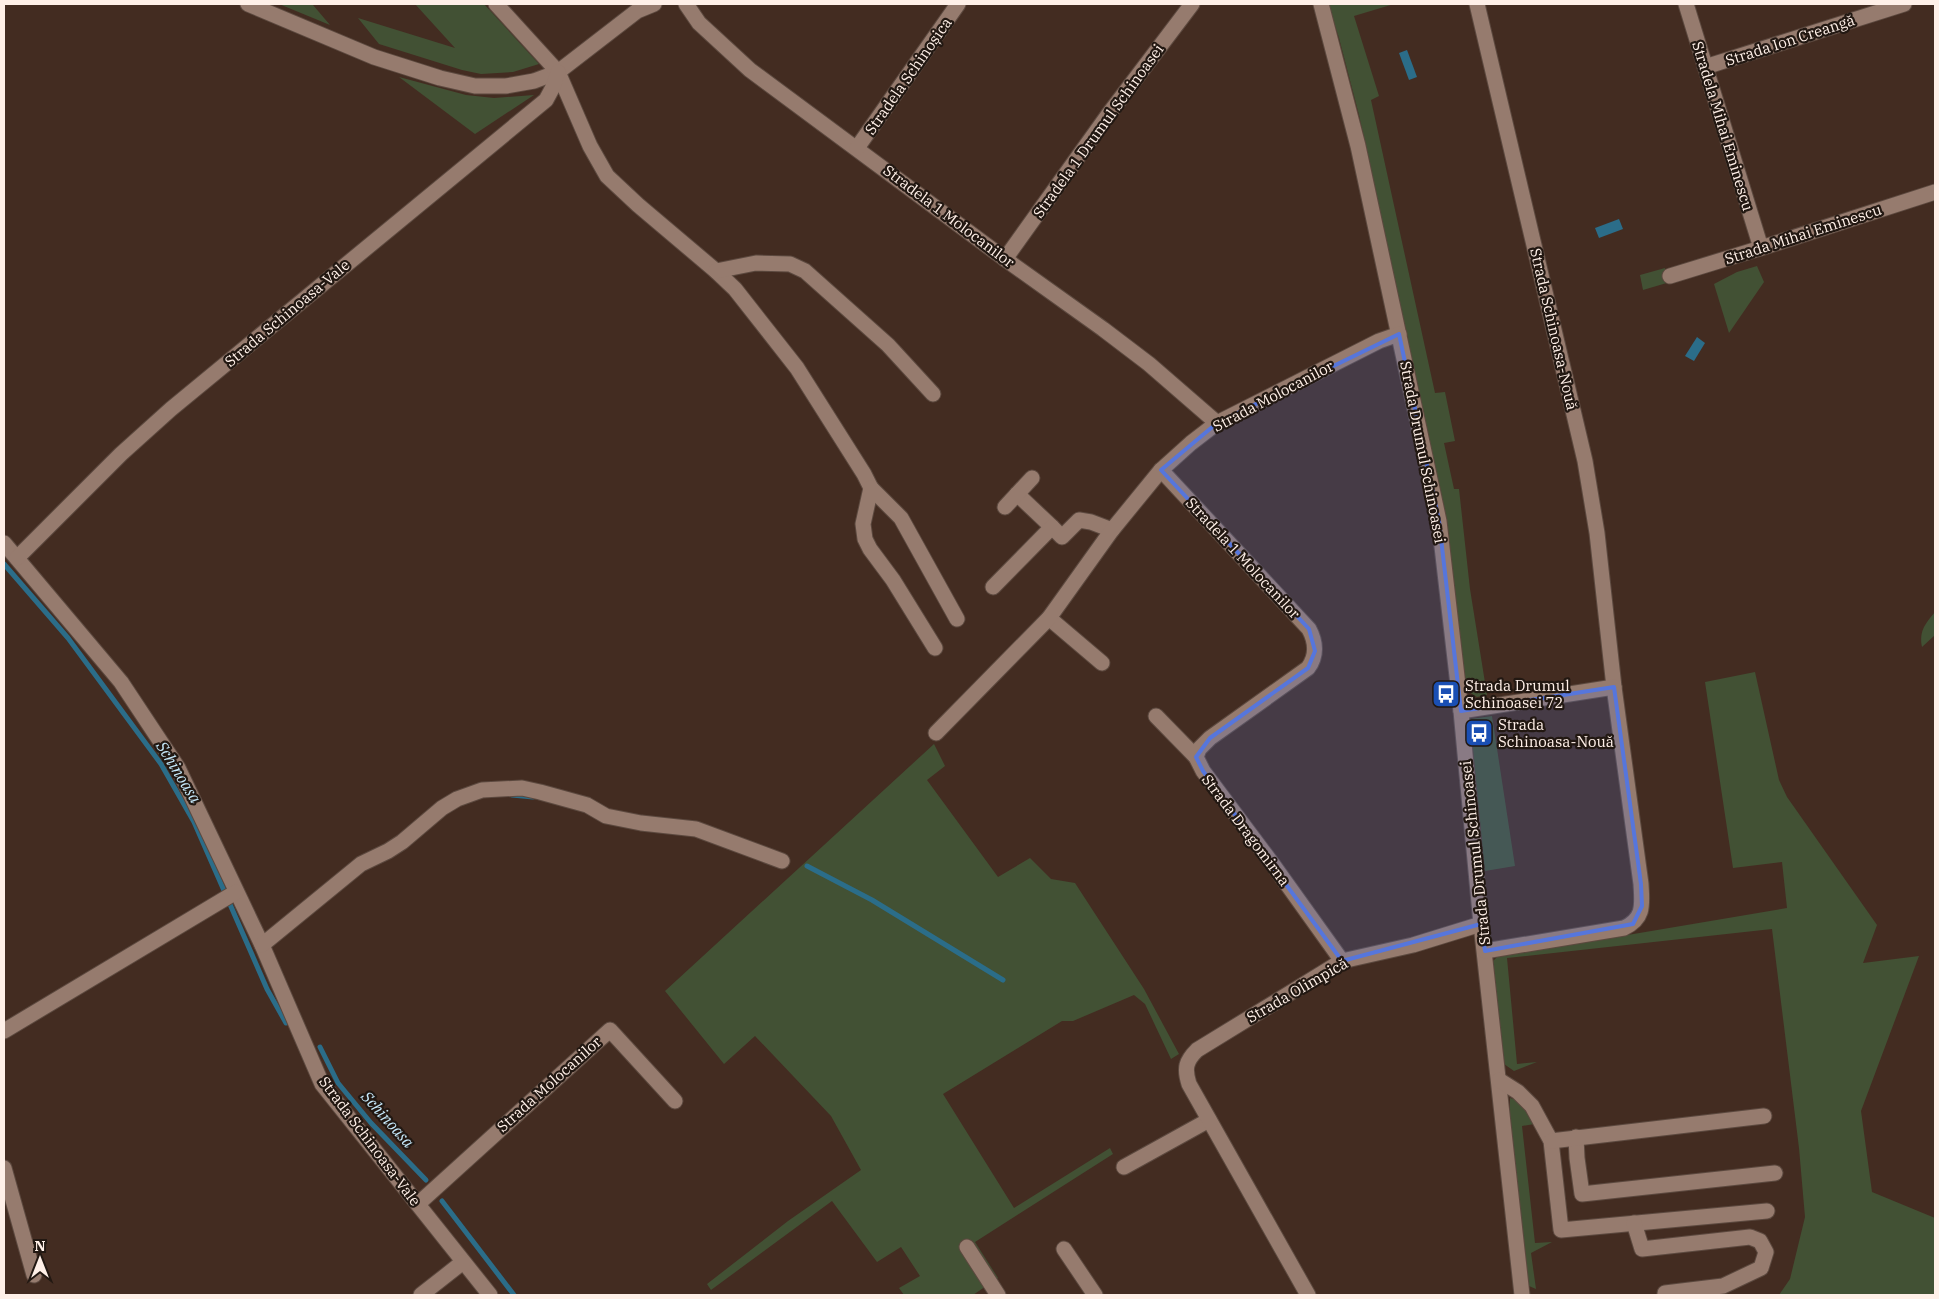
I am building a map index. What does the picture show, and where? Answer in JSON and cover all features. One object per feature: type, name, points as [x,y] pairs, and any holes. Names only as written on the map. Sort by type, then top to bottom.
[{"type":"street","points":[[248,4],[374,57],[440,78],[475,86],[506,86],[558,72],[638,11],[654,4]]},
{"type":"street","points":[[496,4],[558,72],[590,146],[608,176],[638,206],[716,271],[734,289],[797,368],[871,488],[901,518],[957,619]]},
{"type":"street","name":"Stradela 1 Molocanilor","points":[[686,4],[699,24],[750,70],[1149,364],[1217,423]]},
{"type":"street","name":"Stradela Schinoșica","points":[[857,148],[958,4]]},
{"type":"street","name":"Stradela 1 Drumul Schinoasei","points":[[1006,259],[1108,115],[1192,4]]},
{"type":"street","name":"Strada Drumul Schinoasei","points":[[1321,4],[1358,146],[1439,521],[1461,711],[1481,924],[1499,1080],[1517,1293]]},
{"type":"street","name":"Strada Schinoasa-Nouă","points":[[1477,4],[1585,461],[1597,533],[1614,687],[1642,884],[1642,906],[1639,917],[1633,924],[1624,928],[1485,951]]},
{"type":"street","name":"Stradela Mihai Eminescu","points":[[1686,4],[1761,248]]},
{"type":"street","name":"Strada Ion Creangă","points":[[1706,67],[1904,4]]},
{"type":"street","name":"Strada Schinoasa-Vale","points":[[17,558],[122,454],[171,409],[546,100],[558,72]]},
{"type":"street","name":"Strada Mihai Eminescu","points":[[1670,276],[1935,192]]},
{"type":"street","points":[[716,271],[756,263],[790,264],[805,271],[888,345],[933,394]]},
{"type":"street","name":"Strada Molocanilor","points":[[936,733],[1049,618],[1112,530],[1161,470],[1191,442],[1217,423],[1379,341],[1399,334]]},
{"type":"street","name":"Stradela 1 Molocanilor","points":[[1161,470],[1309,629],[1313,636],[1315,651]]},
{"type":"street","points":[[1005,507],[1032,478]]},
{"type":"street","points":[[871,488],[863,524],[865,539],[870,549],[894,580],[936,648]]},
{"type":"street","points":[[1017,494],[1062,537],[1079,520],[1091,522],[1112,530]]},
{"type":"street","points":[[993,587],[1052,527]]},
{"type":"street","name":"Strada Schinoasa-Vale","points":[[4,542],[121,682],[178,768],[202,816],[230,896],[262,945],[322,1084],[490,1295]]},
{"type":"street","points":[[1049,618],[1102,663]]},
{"type":"street","name":"Strada Dragomirna","points":[[1315,651],[1308,668],[1210,738],[1199,749],[1196,757],[1202,772],[1274,866],[1342,961]]},
{"type":"street","points":[[1461,711],[1614,687]]},
{"type":"street","points":[[1156,716],[1196,757]]},
{"type":"street","points":[[262,945],[361,864],[402,842],[442,808],[457,799],[482,790],[522,788],[587,804],[606,816],[641,823],[696,829],[782,861]]},
{"type":"street","points":[[4,1031],[230,896]]},
{"type":"street","name":"Strada Olimpică","points":[[1308,1295],[1189,1084],[1185,1073],[1185,1065],[1197,1050],[1342,961],[1413,945],[1481,924]]},
{"type":"street","name":"Strada Molocanilor","points":[[418,1204],[610,1030],[675,1101]]},
{"type":"street","points":[[1499,1080],[1518,1092],[1532,1106],[1551,1140],[1561,1230],[1767,1211]]},
{"type":"street","points":[[1551,1140],[1764,1116]]},
{"type":"street","points":[[1124,1166],[1209,1120]]},
{"type":"street","points":[[1576,1138],[1582,1194],[1775,1173]]},
{"type":"street","points":[[4,1168],[34,1275]]},
{"type":"street","points":[[1634,1223],[1642,1249],[1750,1238],[1760,1241],[1766,1252],[1761,1268],[1723,1291],[1665,1293],[1665,1295]]},
{"type":"street","points":[[967,1246],[998,1295]]},
{"type":"street","points":[[1064,1248],[1095,1295]]},
{"type":"street","points":[[421,1295],[463,1262]]},
{"type":"highlighted area","points":[[1399,334],[1439,521],[1461,711],[1614,687],[1641,884],[1642,906],[1633,924],[1485,951],[1481,924],[1342,961],[1203,771],[1196,757],[1210,738],[1308,668],[1315,651],[1309,629],[1161,470],[1217,423]]},
{"type":"green space","points":[[279,4],[313,5],[330,25]]},
{"type":"green space","points":[[415,4],[484,4],[539,64],[513,72],[481,74],[462,70],[379,44],[358,18],[455,48]]},
{"type":"green space","points":[[1328,4],[1394,4],[1354,16],[1379,96],[1371,100],[1435,393],[1445,392],[1455,441],[1444,443],[1454,489],[1459,489],[1470,589],[1487,695],[1477,697],[1467,691],[1441,495],[1359,115]]},
{"type":"green space","points":[[399,77],[466,95],[494,98],[534,95],[475,134]]},
{"type":"green space","points":[[1757,266],[1764,282],[1729,333],[1714,284],[1737,272]]},
{"type":"green space","points":[[1665,268],[1670,282],[1643,290],[1640,275]]},
{"type":"green space","points":[[1935,612],[1935,635],[1922,647],[1921,636],[1928,620]]},
{"type":"green space","points":[[1755,672],[1779,780],[1787,797],[1877,925],[1863,963],[1919,956],[1861,1111],[1872,1192],[1935,1218],[1935,1295],[1779,1295],[1790,1279],[1805,1217],[1799,1148],[1772,929],[1507,958],[1517,1064],[1537,1062],[1514,1071],[1504,1064],[1493,961],[1497,957],[1787,908],[1782,862],[1733,868],[1705,682]]},
{"type":"green space","points":[[1492,716],[1515,866],[1485,871],[1470,719]]},
{"type":"green space","points":[[934,744],[945,766],[927,780],[998,877],[1030,858],[1051,879],[1075,883],[1144,989],[1179,1054],[1171,1059],[1145,1004],[1134,995],[1073,1021],[1062,1021],[943,1094],[1014,1208],[1110,1148],[1113,1154],[975,1242],[998,1278],[973,1295],[904,1295],[899,1288],[920,1276],[901,1247],[877,1262],[832,1201],[711,1290],[707,1284],[788,1221],[861,1170],[831,1116],[755,1036],[724,1064],[665,991]]},
{"type":"green space","points":[[1510,1098],[1518,1100],[1540,1123],[1522,1126],[1535,1243],[1552,1242],[1531,1253],[1536,1289],[1529,1286],[1510,1141]]},
{"type":"water","points":[[1407,50],[1417,77],[1409,80],[1399,53]]},
{"type":"water","points":[[1619,219],[1623,229],[1599,238],[1595,228]]},
{"type":"water","points":[[1697,337],[1705,343],[1694,361],[1685,356]]},
{"type":"waterway","name":"Schinoasa","points":[[4,564],[68,638],[161,764],[194,822],[267,989],[286,1023]]},
{"type":"waterway","points":[[512,795],[533,797]]},
{"type":"waterway","points":[[807,866],[872,900],[1003,980]]},
{"type":"waterway","name":"Schinoasa","points":[[320,1047],[338,1083],[371,1123],[426,1180]]},
{"type":"waterway","name":"Schinoasa","points":[[442,1201],[514,1295]]},
{"type":"place","name":"Strada Drumul Schinoasei 72","points":[[1446,694]]},
{"type":"place","name":"Strada Schinoasa-Nouă","points":[[1479,733]]}]
